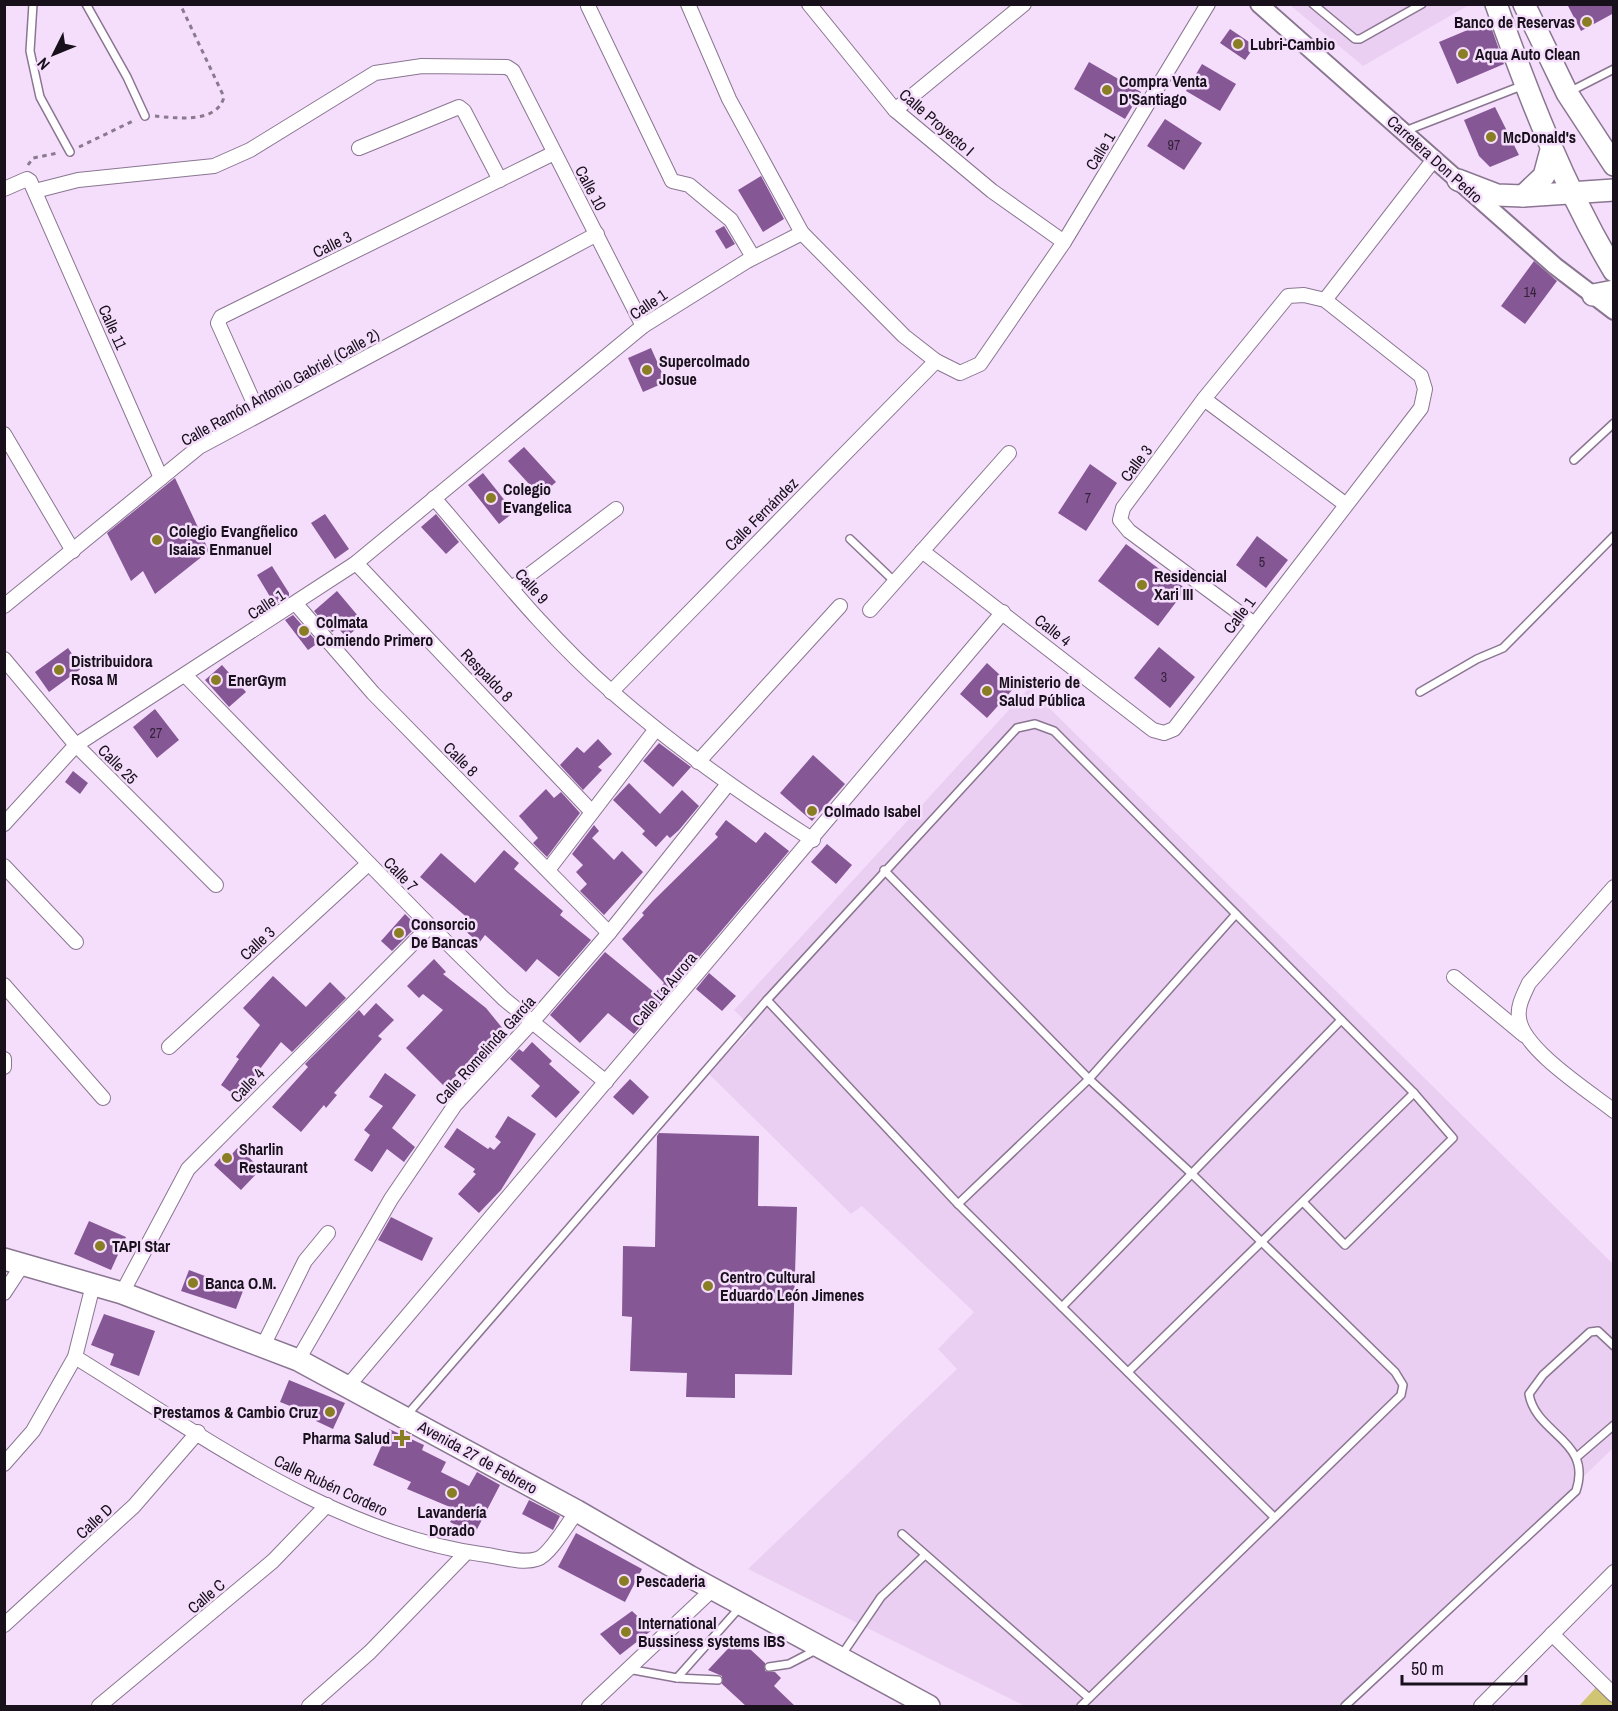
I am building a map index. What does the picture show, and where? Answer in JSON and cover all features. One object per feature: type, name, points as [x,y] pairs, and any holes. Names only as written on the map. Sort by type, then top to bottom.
[{"type":"main road","points":[[1496,4],[1551,150],[1614,271]]},
{"type":"main road","points":[[1524,4],[1567,93],[1614,165]]},
{"type":"main road","points":[[1523,196],[1544,176],[1551,150]]},
{"type":"main road","points":[[1458,180],[1497,195],[1523,196],[1571,191],[1614,190]]},
{"type":"main road","name":"Avenida 27 de Febrero","points":[[14,1262],[122,1293],[298,1360],[577,1511],[741,1605],[929,1707]]},
{"type":"street","points":[[688,4],[729,99],[802,233]]},
{"type":"street","name":"Calle Proyecto I","points":[[809,4],[895,110],[992,191],[1064,242]]},
{"type":"street","points":[[895,110],[1024,4]]},
{"type":"street","name":"Calle 1","points":[[4,824],[76,746],[356,563],[643,326],[753,257],[802,233],[904,336],[936,361],[960,373],[980,364],[1064,242],[1208,4]]},
{"type":"street","name":"Carretera Don Pedro","points":[[1259,4],[1555,266],[1603,293],[1614,311]]},
{"type":"street","points":[[588,6],[672,181],[689,185],[731,220],[753,257]]},
{"type":"street","name":"Calle 10","points":[[35,191],[78,180],[214,166],[250,150],[375,73],[422,66],[507,67],[513,71],[643,326]]},
{"type":"street","points":[[359,148],[459,107],[464,111],[500,180]]},
{"type":"street","name":"Calle 3","points":[[259,414],[218,323],[221,317],[554,153]]},
{"type":"street","points":[[1325,300],[1435,158]]},
{"type":"street","points":[[4,189],[27,180],[35,191]]},
{"type":"street","name":"Calle 11","points":[[35,191],[161,477]]},
{"type":"street","name":"Calle Ramón Antonio Gabriel (Calle 2)","points":[[4,606],[199,447],[597,234]]},
{"type":"street","name":"Calle 1","points":[[1164,733],[1174,729],[1253,623],[1421,408],[1425,389],[1421,376],[1325,300],[1304,295],[1288,296]]},
{"type":"street","name":"Calle 3","points":[[1253,623],[1129,531],[1120,520],[1123,508],[1204,399],[1288,296]]},
{"type":"street","name":"Calle Fernández","points":[[611,692],[936,361]]},
{"type":"street","points":[[1204,399],[1345,504]]},
{"type":"street","points":[[4,434],[73,551]]},
{"type":"street","points":[[870,610],[894,580],[1009,453]]},
{"type":"street","name":"Calle 9","points":[[434,498],[568,650],[611,692],[656,729]]},
{"type":"street","points":[[512,588],[616,509]]},
{"type":"street","name":"Calle 4","points":[[922,551],[1154,730],[1164,733]]},
{"type":"street","name":"Respaldo 8","points":[[356,563],[592,812]]},
{"type":"street","name":"Calle 8","points":[[296,604],[373,693],[609,933]]},
{"type":"street","points":[[698,762],[840,606]]},
{"type":"street","name":"Calle La Aurora","points":[[348,1386],[813,840],[1003,612]]},
{"type":"street","name":"Calle 25","points":[[4,659],[76,746],[216,885]]},
{"type":"street","name":"Calle 7","points":[[185,675],[429,926],[504,999],[606,1082]]},
{"type":"street","points":[[548,870],[656,729],[728,784],[813,840]]},
{"type":"street","name":"Calle Romelinda García","points":[[298,1360],[391,1199],[444,1120],[533,1022],[609,933],[728,784]]},
{"type":"street","name":"Calle 3","points":[[169,1047],[368,864]]},
{"type":"street","points":[[4,866],[76,942]]},
{"type":"street","points":[[1525,1036],[1519,1019],[1521,1000],[1529,983],[1614,887]]},
{"type":"street","name":"Calle 4","points":[[122,1293],[188,1170],[429,926]]},
{"type":"street","points":[[1454,977],[1614,1111]]},
{"type":"street","points":[[4,985],[103,1098]]},
{"type":"street","points":[[4,1059],[4,1067]]},
{"type":"street","points":[[263,1346],[304,1261],[328,1233]]},
{"type":"street","points":[[4,1293],[14,1262]]},
{"type":"street","points":[[4,1464],[33,1431],[75,1357],[93,1285]]},
{"type":"street","name":"Calle Rubén Cordero","points":[[75,1357],[281,1482],[327,1505],[400,1535],[466,1553],[539,1559],[577,1511]]},
{"type":"street","name":"Calle D","points":[[4,1625],[134,1506],[198,1432]]},
{"type":"street","name":"Calle C","points":[[99,1707],[273,1561],[327,1505]]},
{"type":"street","points":[[309,1707],[370,1652],[466,1553]]},
{"type":"street","points":[[1481,1707],[1614,1572]]},
{"type":"street","points":[[590,1707],[713,1589]]},
{"type":"street","points":[[1552,1634],[1614,1695]]},
{"type":"lane","points":[[33,4],[30,51],[40,97],[70,152]]},
{"type":"lane","points":[[86,4],[128,77],[145,116]]},
{"type":"lane","points":[[1313,4],[1355,39],[1359,39],[1422,4]]},
{"type":"lane","points":[[1567,93],[1614,69]]},
{"type":"lane","points":[[1404,131],[1526,84]]},
{"type":"lane","points":[[1574,460],[1614,423]]},
{"type":"lane","points":[[1420,692],[1477,659],[1503,648],[1614,536]]},
{"type":"lane","points":[[850,539],[894,580]]},
{"type":"lane","points":[[405,1417],[767,1000],[884,870],[1017,728],[1035,724],[1054,732],[1414,1093],[1453,1138],[1345,1245],[1303,1202]]},
{"type":"lane","points":[[884,870],[1089,1079],[1192,1174],[1395,1372],[1403,1385],[1401,1395],[1081,1707]]},
{"type":"lane","points":[[958,1204],[1089,1079],[1236,914]]},
{"type":"lane","points":[[767,1000],[958,1204],[1274,1517]]},
{"type":"lane","points":[[1062,1307],[1341,1020]]},
{"type":"lane","points":[[1128,1372],[1262,1244],[1414,1093]]},
{"type":"lane","points":[[1345,1707],[1576,1491],[1581,1476],[1578,1456],[1531,1405],[1528,1394],[1543,1375],[1590,1332],[1598,1331],[1614,1347]]},
{"type":"lane","points":[[1578,1456],[1614,1425]]},
{"type":"lane","points":[[902,1534],[1089,1698]]},
{"type":"lane","points":[[769,1667],[830,1653],[881,1597],[925,1555]]},
{"type":"lane","points":[[677,1678],[741,1605]]},
{"type":"lane","points":[[628,1670],[677,1678],[718,1680]]},
{"type":"path","points":[[145,116],[198,117],[208,114],[223,103],[222,90],[180,4]]},
{"type":"shaded area","points":[[1290,5],[1469,5],[1363,66]]},
{"type":"shaded area","points":[[1029,688],[1613,1264],[1613,1448],[1347,1706],[1025,1706],[748,1569],[957,1369],[938,1349],[974,1312],[862,1206],[851,1214],[708,1073],[752,1028],[734,1010]]},
{"type":"shaded area","points":[[1600,1683],[1613,1697],[1613,1706],[1579,1706]]},
{"type":"building","name":"Banco de Reservas","points":[[1567,4],[1614,4],[1614,13],[1581,31]]},
{"type":"building","name":"Aqua Auto Clean","points":[[1489,21],[1504,64],[1457,84],[1439,42]]},
{"type":"building","name":"Lubri-Cambio","points":[[1230,29],[1255,46],[1245,60],[1220,43]]},
{"type":"building","name":"Compra Venta D'Santiago","points":[[1089,62],[1141,92],[1125,119],[1074,89]]},
{"type":"building","points":[[1202,64],[1236,84],[1220,111],[1186,91]]},
{"type":"building","name":"McDonald's","points":[[1495,107],[1519,155],[1490,167],[1479,156],[1464,120]]},
{"type":"building","points":[[1165,119],[1202,143],[1184,170],[1147,146]]},
{"type":"building","points":[[761,176],[784,219],[763,232],[738,190]]},
{"type":"building","points":[[724,226],[735,244],[726,249],[715,231]]},
{"type":"building","points":[[1534,261],[1557,281],[1525,324],[1501,306]]},
{"type":"building","name":"Supercolmado Josue","points":[[651,348],[666,382],[643,392],[628,358]]},
{"type":"building","points":[[524,447],[556,482],[540,496],[508,461]]},
{"type":"building","points":[[1090,464],[1117,483],[1086,531],[1058,513]]},
{"type":"building","name":"Colegio Evangelica","points":[[483,473],[514,512],[499,524],[468,485]]},
{"type":"building","name":"Colegio Evangñelico Isaias Enmanuel","points":[[175,478],[209,551],[155,594],[143,571],[131,581],[107,533]]},
{"type":"building","points":[[325,514],[349,549],[335,559],[311,523]]},
{"type":"building","points":[[436,514],[459,542],[446,554],[421,527]]},
{"type":"building","points":[[1257,536],[1288,560],[1266,588],[1236,565]]},
{"type":"building","name":"Residencial Xari III","points":[[1126,544],[1186,589],[1158,626],[1098,581]]},
{"type":"building","points":[[272,566],[289,593],[289,596],[275,605],[257,575]]},
{"type":"building","points":[[337,591],[364,623],[346,637],[338,628],[332,632],[314,611]]},
{"type":"building","name":"Colmata Comiendo Primero","points":[[293,615],[318,643],[308,650],[285,620]]},
{"type":"building","points":[[1159,647],[1195,677],[1170,708],[1134,678]]},
{"type":"building","name":"Distribuidora Rosa M","points":[[68,648],[82,668],[49,692],[35,672]]},
{"type":"building","name":"Ministerio de Salud Pública","points":[[987,663],[1014,688],[987,718],[960,694]]},
{"type":"building","points":[[222,665],[246,692],[229,707],[205,680]]},
{"type":"building","points":[[155,709],[179,740],[157,758],[133,727]]},
{"type":"building","points":[[598,739],[612,754],[598,767],[602,770],[583,790],[560,765],[577,747],[584,753]]},
{"type":"building","points":[[659,743],[691,767],[673,787],[643,761]]},
{"type":"building","points":[[813,755],[845,784],[812,821],[780,793]]},
{"type":"building","points":[[73,771],[88,783],[80,794],[65,782]]},
{"type":"building","points":[[629,783],[660,814],[682,790],[699,806],[679,830],[670,838],[667,835],[656,847],[642,834],[645,831],[613,800]]},
{"type":"building","points":[[546,789],[554,798],[561,792],[580,813],[547,857],[533,843],[538,838],[519,816]]},
{"type":"building","points":[[726,820],[756,843],[765,832],[789,851],[634,1034],[608,1013],[580,1043],[550,1015],[605,952],[655,993],[664,983],[622,939],[654,900],[718,837],[715,834]]},
{"type":"building","points":[[594,825],[599,831],[592,838],[614,860],[622,851],[643,872],[604,915],[580,891],[587,884],[576,872],[583,865],[572,854]]},
{"type":"building","points":[[827,844],[852,865],[836,884],[811,862]]},
{"type":"building","points":[[504,850],[519,863],[514,869],[563,911],[560,915],[591,940],[559,977],[537,959],[526,972],[485,935],[479,943],[462,928],[470,920],[420,877],[441,853],[475,883]]},
{"type":"building","name":"Consorcio De Bancas","points":[[405,914],[417,926],[392,951],[381,941]]},
{"type":"building","points":[[434,959],[446,972],[443,974],[486,1008],[508,1035],[490,1054],[484,1047],[445,1087],[406,1048],[443,1010],[423,994],[419,998],[407,986]]},
{"type":"building","points":[[709,973],[736,996],[722,1011],[696,989]]},
{"type":"building","points":[[273,976],[306,1007],[330,982],[346,998],[292,1052],[281,1042],[252,1079],[259,1084],[243,1101],[221,1085],[239,1059],[236,1057],[260,1025],[243,1008]]},
{"type":"building","points":[[376,1003],[394,1020],[378,1036],[382,1039],[334,1093],[337,1095],[326,1108],[324,1105],[301,1132],[272,1107],[308,1067],[305,1064],[359,1010],[364,1016]]},
{"type":"building","points":[[532,1042],[552,1061],[549,1064],[580,1092],[556,1118],[531,1096],[540,1086],[510,1059],[519,1049],[523,1052]]},
{"type":"building","points":[[385,1073],[416,1095],[392,1128],[415,1147],[404,1162],[387,1149],[372,1172],[354,1160],[370,1135],[364,1130],[383,1106],[369,1097]]},
{"type":"building","points":[[630,1079],[649,1097],[633,1115],[613,1097]]},
{"type":"building","points":[[508,1116],[536,1134],[501,1190],[479,1213],[458,1194],[476,1174],[473,1172],[475,1169],[444,1147],[457,1128],[488,1149],[490,1147],[494,1150],[501,1142],[495,1137]]},
{"type":"building","name":"Centro Cultural Eduardo León Jimenes","points":[[659,1133],[759,1136],[758,1206],[797,1207],[792,1375],[735,1374],[735,1398],[686,1397],[687,1373],[630,1371],[632,1317],[622,1316],[623,1246],[655,1247],[657,1136]]},
{"type":"building","points":[[238,1147],[261,1169],[241,1190],[214,1165],[222,1156],[227,1160]]},
{"type":"building","points":[[391,1217],[433,1238],[422,1261],[378,1240]]},
{"type":"building","name":"TAPI Star","points":[[89,1221],[126,1237],[111,1270],[74,1254]]},
{"type":"building","points":[[189,1270],[205,1276],[204,1280],[230,1290],[231,1286],[243,1291],[236,1309],[181,1291]]},
{"type":"building","points":[[104,1314],[155,1331],[139,1376],[110,1365],[114,1354],[91,1345]]},
{"type":"building","points":[[289,1380],[345,1403],[333,1429],[316,1421],[318,1417],[280,1402]]},
{"type":"building","points":[[389,1429],[424,1445],[422,1450],[446,1462],[441,1472],[469,1486],[477,1472],[500,1485],[474,1535],[450,1522],[457,1510],[407,1489],[411,1482],[373,1465]]},
{"type":"building","points":[[529,1500],[560,1516],[553,1530],[522,1514]]},
{"type":"building","points":[[576,1533],[642,1569],[625,1602],[558,1567]]},
{"type":"building","name":"International Bussiness systems IBS","points":[[632,1611],[652,1630],[620,1655],[600,1634]]},
{"type":"building","points":[[738,1638],[765,1663],[765,1671],[775,1672],[781,1678],[774,1686],[796,1707],[747,1707],[722,1684],[722,1676],[708,1670]]},
{"type":"place","name":"Banco de Reservas","points":[[1587,22]]},
{"type":"place","name":"Lubri-Cambio","points":[[1238,44]]},
{"type":"place","name":"Aqua Auto Clean","points":[[1463,54]]},
{"type":"place","name":"Compra Venta D'Santiago","points":[[1107,90]]},
{"type":"place","name":"McDonald's","points":[[1491,137]]},
{"type":"place","name":"Supercolmado Josue","points":[[647,370]]},
{"type":"place","name":"Colegio Evangelica","points":[[491,498]]},
{"type":"place","name":"Colegio Evangñelico Isaias Enmanuel","points":[[157,540]]},
{"type":"place","name":"Residencial Xari III","points":[[1142,585]]},
{"type":"place","name":"Colmata Comiendo Primero","points":[[304,631]]},
{"type":"place","name":"Distribuidora Rosa M","points":[[59,670]]},
{"type":"place","name":"EnerGym","points":[[216,680]]},
{"type":"place","name":"Ministerio de Salud Pública","points":[[987,691]]},
{"type":"place","name":"Colmado Isabel","points":[[812,811]]},
{"type":"place","name":"Consorcio De Bancas","points":[[399,933]]},
{"type":"place","name":"Sharlin Restaurant","points":[[227,1158]]},
{"type":"place","name":"TAPI Star","points":[[100,1246]]},
{"type":"place","name":"Banca O.M.","points":[[193,1283]]},
{"type":"place","name":"Centro Cultural Eduardo León Jimenes","points":[[708,1286]]},
{"type":"place","name":"Prestamos & Cambio Cruz","points":[[330,1412]]},
{"type":"place","name":"Pharma Salud","points":[[402,1438]]},
{"type":"place","name":"Lavandería Dorado","points":[[452,1493]]},
{"type":"place","name":"Pescaderia","points":[[624,1581]]},
{"type":"place","name":"International Bussiness systems IBS","points":[[626,1632]]}]
